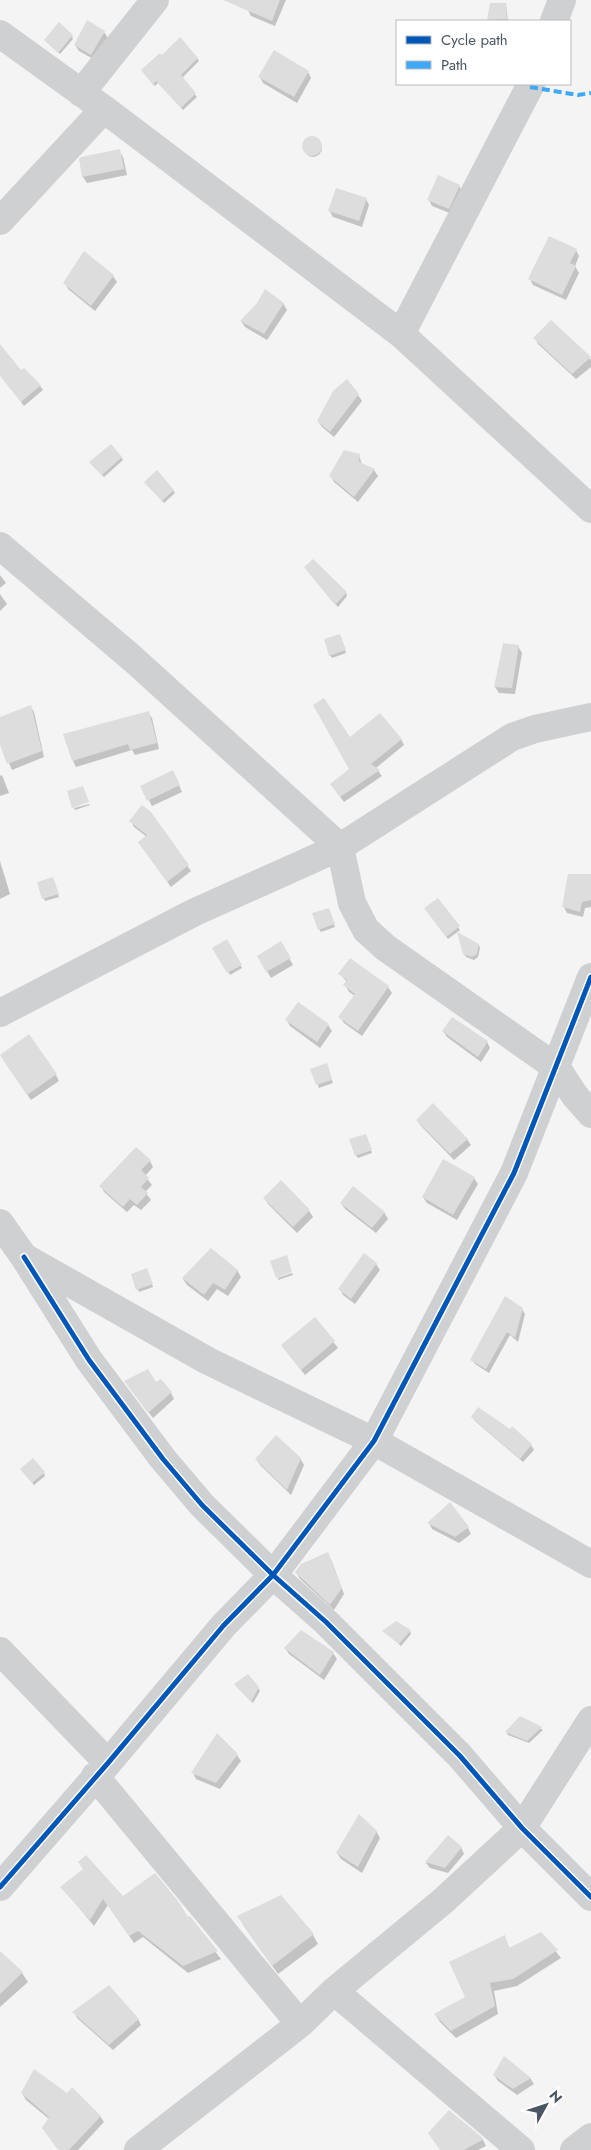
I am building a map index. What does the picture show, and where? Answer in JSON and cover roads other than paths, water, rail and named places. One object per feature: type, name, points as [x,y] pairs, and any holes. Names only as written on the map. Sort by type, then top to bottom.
[{"type":"street","points":[[81,93],[155,0]]},
{"type":"street","points":[[554,20],[562,0]]},
{"type":"street","points":[[0,34],[104,109],[401,334],[591,509]]},
{"type":"street","points":[[401,334],[530,85]]},
{"type":"street","points":[[0,221],[104,109]]},
{"type":"street","points":[[0,546],[133,659],[340,847],[352,903],[366,930],[386,948],[557,1068],[575,1096],[591,1114]]},
{"type":"street","points":[[0,1013],[195,912],[340,847],[512,737],[535,729],[591,717]]},
{"type":"street","points":[[0,1887],[224,1625],[273,1575],[374,1441],[514,1173],[557,1068],[591,977]]},
{"type":"street","points":[[0,1223],[24,1257],[89,1360],[163,1459],[202,1505],[273,1575],[326,1622],[460,1756],[522,1828],[591,1898]]},
{"type":"street","points":[[24,1257],[208,1361],[374,1441],[591,1564]]},
{"type":"street","points":[[0,1651],[102,1770],[300,2024]]},
{"type":"street","points":[[138,2150],[300,2024],[334,1991],[443,1901],[522,1828],[591,1720]]},
{"type":"street","points":[[334,1991],[521,2150]]},
{"type":"street","points":[[574,2150],[591,2137]]}]
